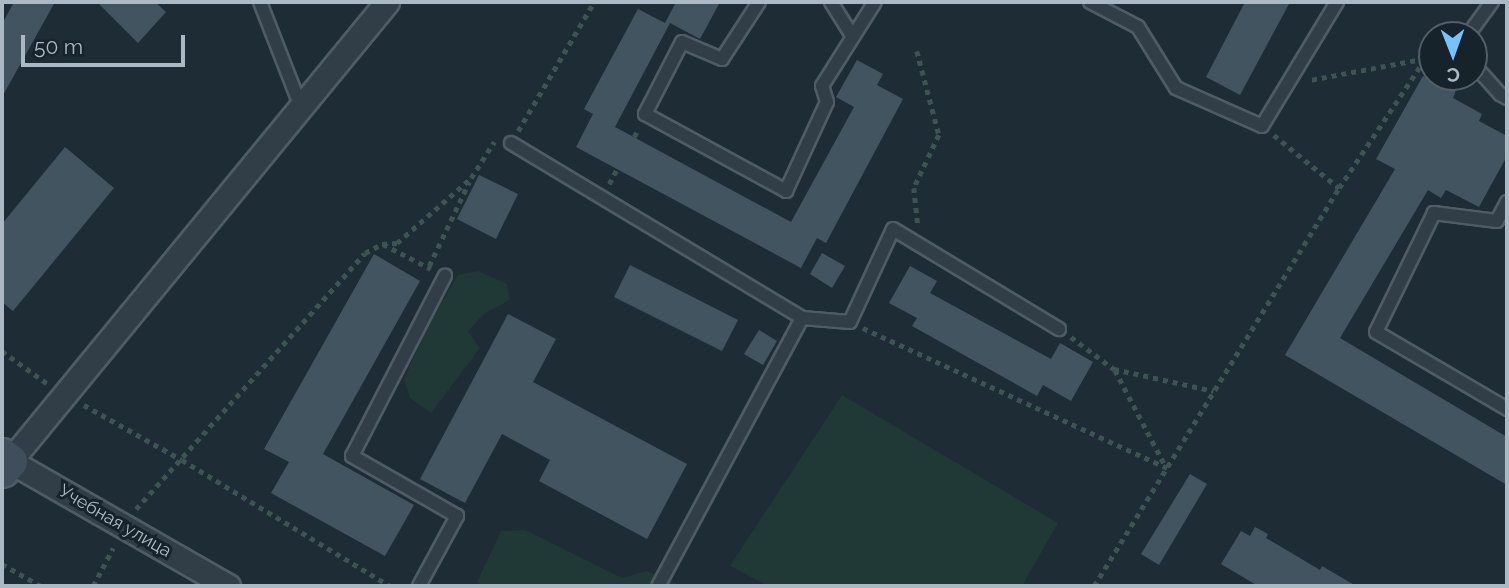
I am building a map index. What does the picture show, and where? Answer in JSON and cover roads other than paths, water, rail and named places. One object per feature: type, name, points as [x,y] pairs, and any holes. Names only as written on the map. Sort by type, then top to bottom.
[{"type":"street","points":[[4,462],[387,2]]},
{"type":"street","name":"Учебная улица","points":[[4,462],[228,586]]},
{"type":"lane","points":[[260,2],[301,107]]},
{"type":"lane","points":[[758,2],[722,59],[682,42],[645,114],[786,191],[827,102],[822,86],[875,2]]},
{"type":"lane","points":[[831,2],[853,37]]},
{"type":"lane","points":[[1090,2],[1138,27],[1176,88],[1262,126],[1337,2]]},
{"type":"lane","points":[[1478,21],[1492,2]]},
{"type":"lane","points":[[1488,81],[1507,98]]},
{"type":"lane","points":[[511,144],[802,318],[849,322],[893,229],[1059,329]]},
{"type":"lane","points":[[1507,202],[1497,221],[1434,213],[1377,332],[1507,409]]},
{"type":"lane","points":[[419,586],[457,516],[352,456],[445,276]]},
{"type":"lane","points":[[658,586],[802,318]]}]
